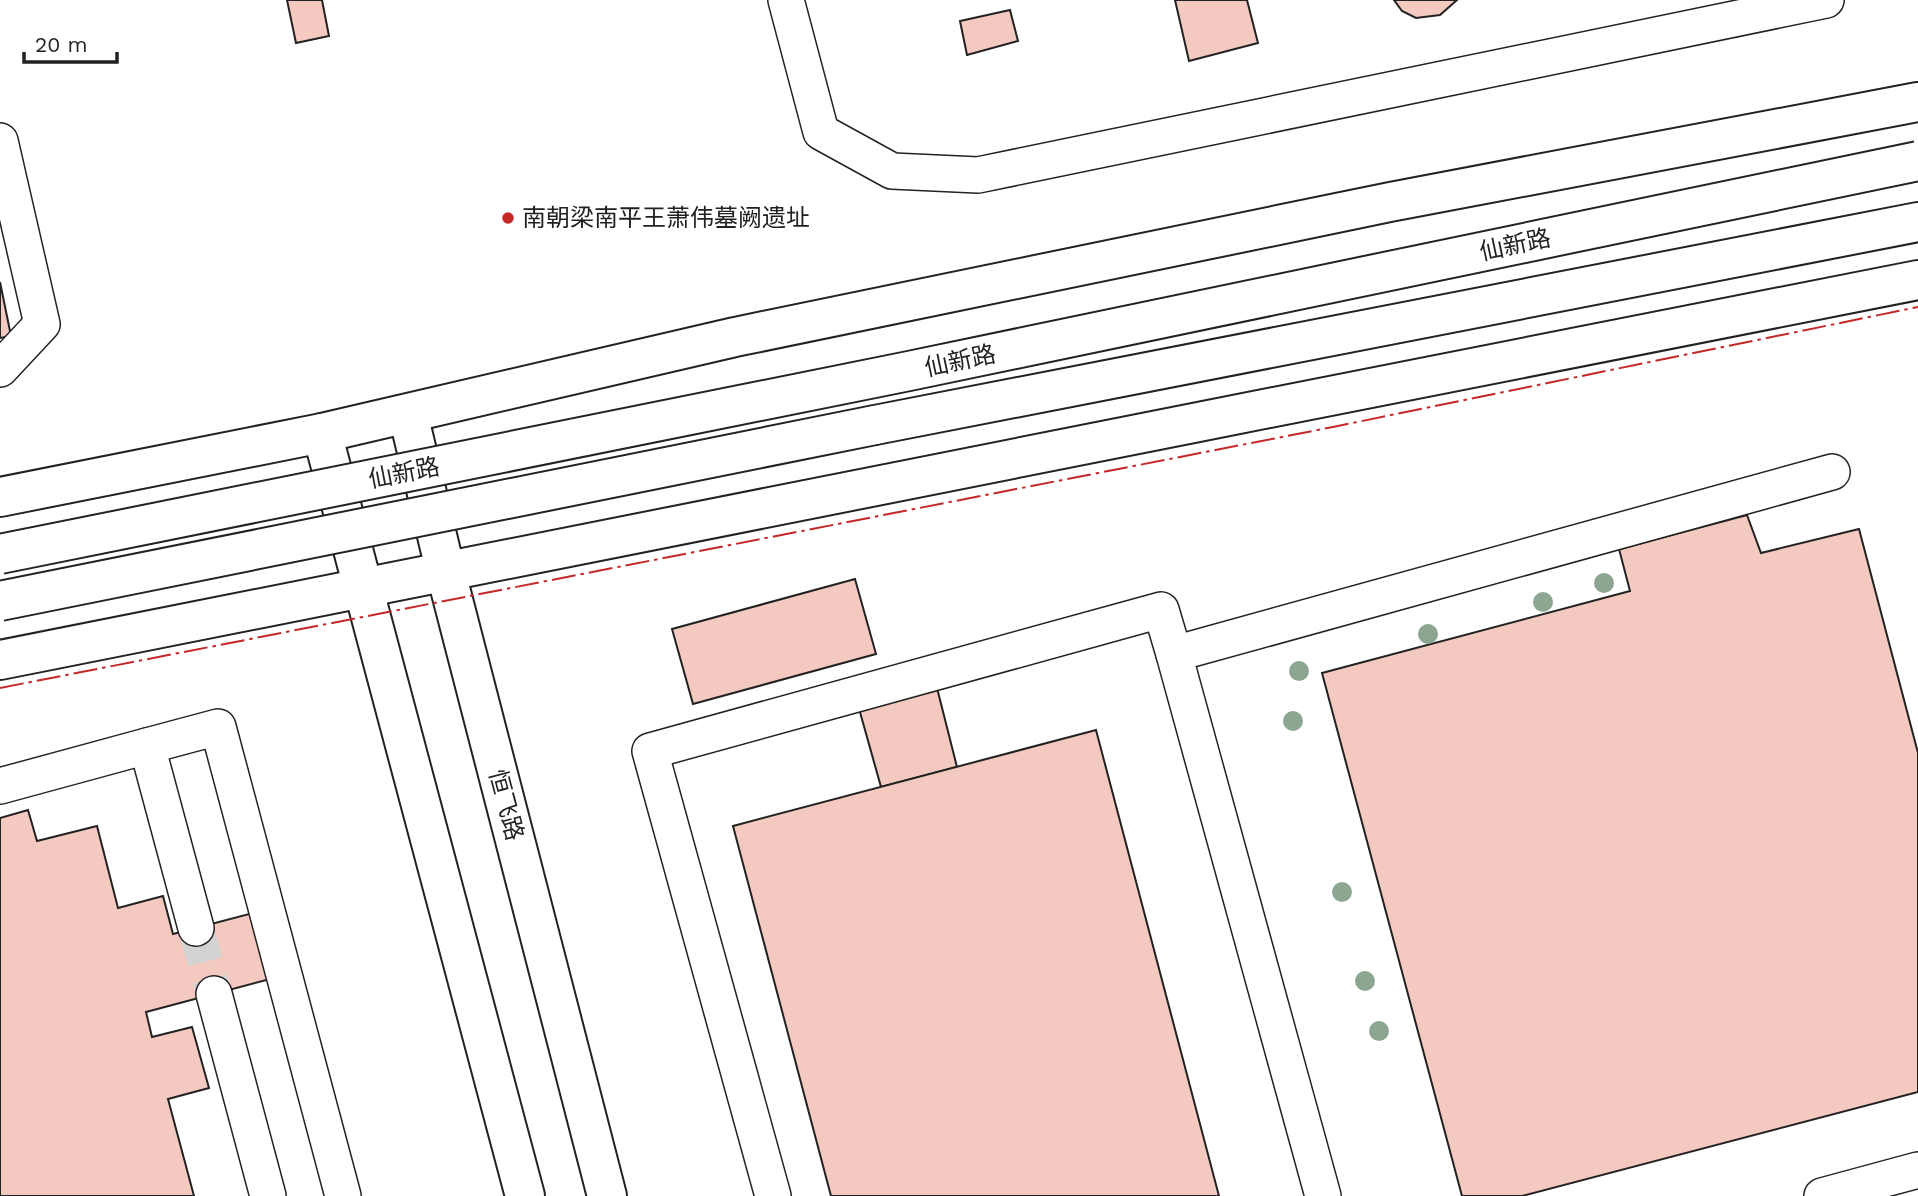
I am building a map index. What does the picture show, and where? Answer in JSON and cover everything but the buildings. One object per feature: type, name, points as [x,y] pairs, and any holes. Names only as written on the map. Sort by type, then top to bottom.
[{"type":"main road","points":[[906,303],[1058,252],[1918,83]]},
{"type":"main road","points":[[0,496],[322,433],[735,337],[1390,202],[1918,102]]},
{"type":"main road","name":"仙新路","points":[[0,554],[909,371],[1918,161]]},
{"type":"main road","name":"仙新路","points":[[0,601],[875,425],[1918,222]]},
{"type":"main road","points":[[0,660],[444,569],[1373,389],[1918,280]]},
{"type":"main road","name":"恒飞路","points":[[408,414],[444,569],[607,1196]]},
{"type":"main road","points":[[322,433],[525,1196]]},
{"type":"lane","points":[[786,0],[821,132],[892,171],[978,175],[1723,10],[1826,0]]},
{"type":"lane","points":[[0,141],[42,324],[0,369]]},
{"type":"lane","points":[[1174,654],[1832,472]]},
{"type":"lane","points":[[773,1196],[650,751],[1161,610],[1324,1196]]},
{"type":"lane","points":[[0,786],[218,727],[343,1196]]},
{"type":"lane","points":[[147,746],[196,928]]},
{"type":"lane","points":[[214,994],[268,1196]]},
{"type":"lane","points":[[1822,1196],[1918,1170]]},
{"type":"tunnel","points":[[196,928],[214,994]]},
{"type":"power","points":[[0,688],[1333,427],[1918,307]]},
{"type":"place","name":"南朝梁南平王萧伟墓阙遗址","points":[[508,218]]}]
